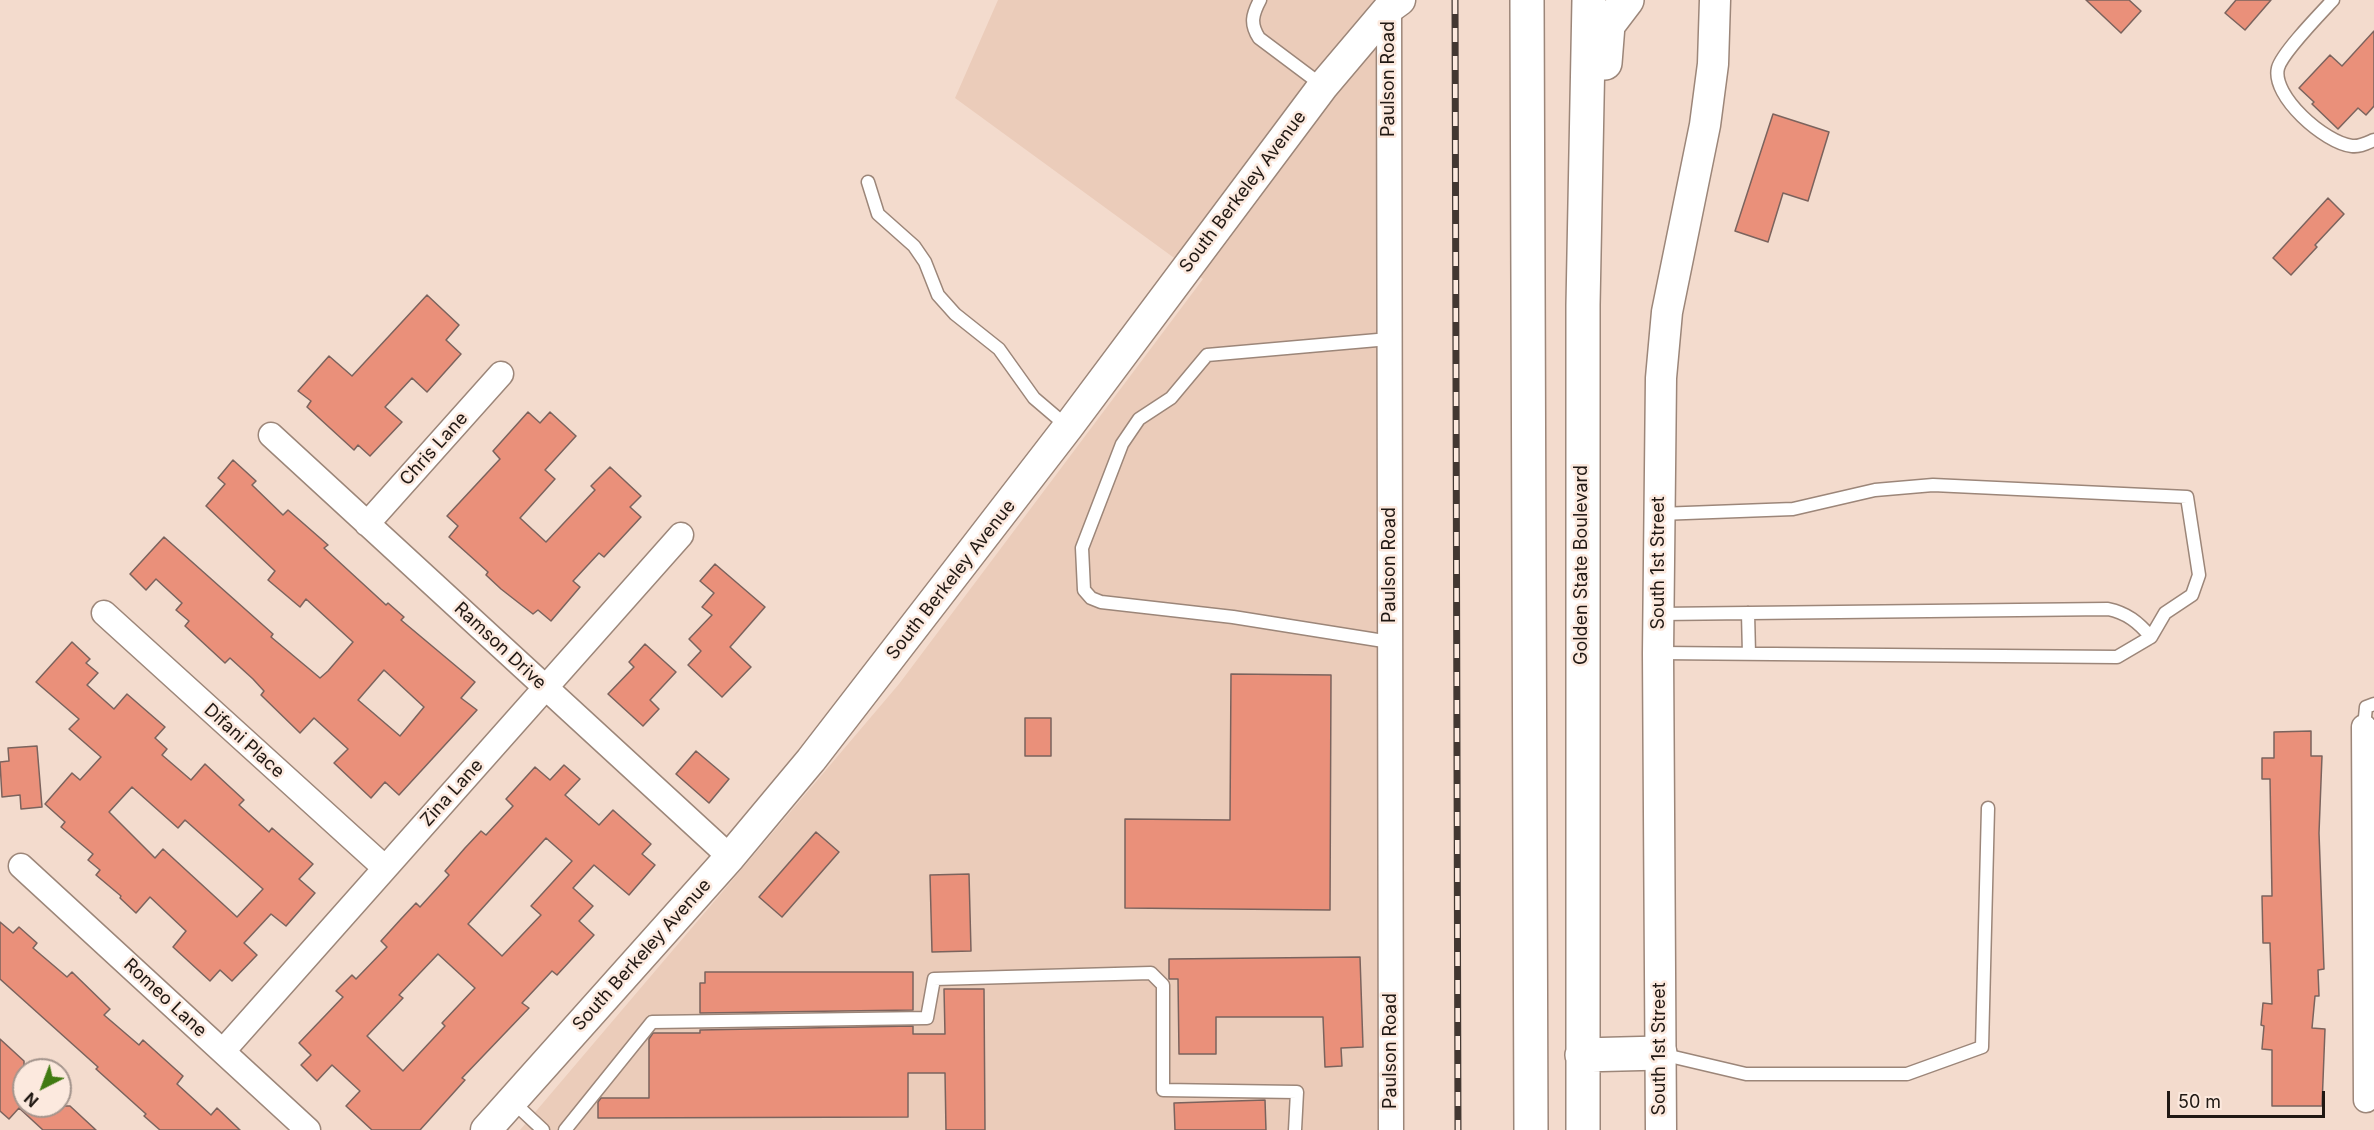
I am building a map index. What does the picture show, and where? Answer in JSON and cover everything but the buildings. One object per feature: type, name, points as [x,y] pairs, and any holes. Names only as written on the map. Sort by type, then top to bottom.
[{"type":"main road","points":[[1527,0],[1531,1130]]},
{"type":"main road","name":"Golden State Boulevard","points":[[1583,1130],[1582,340],[1589,0]]},
{"type":"main road","points":[[1586,152],[1603,130],[1608,25],[1627,0]]},
{"type":"main road","points":[[1582,1055],[1660,1053]]},
{"type":"street","name":"South 1st Street","points":[[1661,1130],[1658,653],[1664,336],[1705,125],[1713,64],[1714,0]]},
{"type":"street","name":"South Berkeley Avenue","points":[[486,1130],[730,857],[812,760],[1068,427],[1323,86],[1392,3]]},
{"type":"street","name":"Paulson Road","points":[[1391,1130],[1389,339],[1392,3]]},
{"type":"street","name":"Chris Lane","points":[[367,524],[501,374]]},
{"type":"street","name":"Ramson Drive","points":[[271,435],[730,857]]},
{"type":"street","name":"Zina Lane","points":[[223,1052],[681,535]]},
{"type":"street","name":"Difani Place","points":[[104,613],[385,868]]},
{"type":"street","points":[[2364,727],[2369,845],[2366,1100]]},
{"type":"street","name":"Romeo Lane","points":[[21,866],[308,1130]]},
{"type":"lane","points":[[1260,0],[1252,14],[1253,28],[1259,38],[1323,86]]},
{"type":"lane","points":[[2333,0],[2278,66],[2276,81],[2281,94],[2297,111],[2335,140],[2350,146],[2362,145],[2374,140]]},
{"type":"lane","points":[[868,182],[878,214],[914,246],[925,262],[938,295],[955,314],[999,349],[1034,398],[1068,427]]},
{"type":"lane","points":[[1389,339],[1207,355],[1171,398],[1139,419],[1133,427],[1114,463],[1082,548],[1084,590],[1091,598],[1101,602],[1233,617],[1390,642]]},
{"type":"lane","points":[[1658,653],[2117,657],[2151,636],[2165,613],[2192,595],[2199,575],[2187,497],[1933,486],[1875,490],[1793,509],[1659,514]]},
{"type":"lane","points":[[1659,614],[2108,609],[2121,612],[2136,621],[2151,636]]},
{"type":"lane","points":[[1748,613],[1749,654]]},
{"type":"lane","points":[[2364,727],[2366,708],[2374,704]]},
{"type":"lane","points":[[1660,1053],[1746,1074],[1906,1074],[1982,1047],[1988,808]]},
{"type":"lane","points":[[565,1130],[652,1022],[927,1018],[934,979],[1150,973],[1163,985],[1163,1090],[1297,1092],[1295,1130]]},
{"type":"lane","points":[[512,1101],[543,1130]]},
{"type":"shaded area","points":[[998,0],[1380,0],[1382,1130],[520,1130],[899,684],[1203,279],[955,98]]},
{"type":"railway","points":[[1455,0],[1458,1130]]}]
